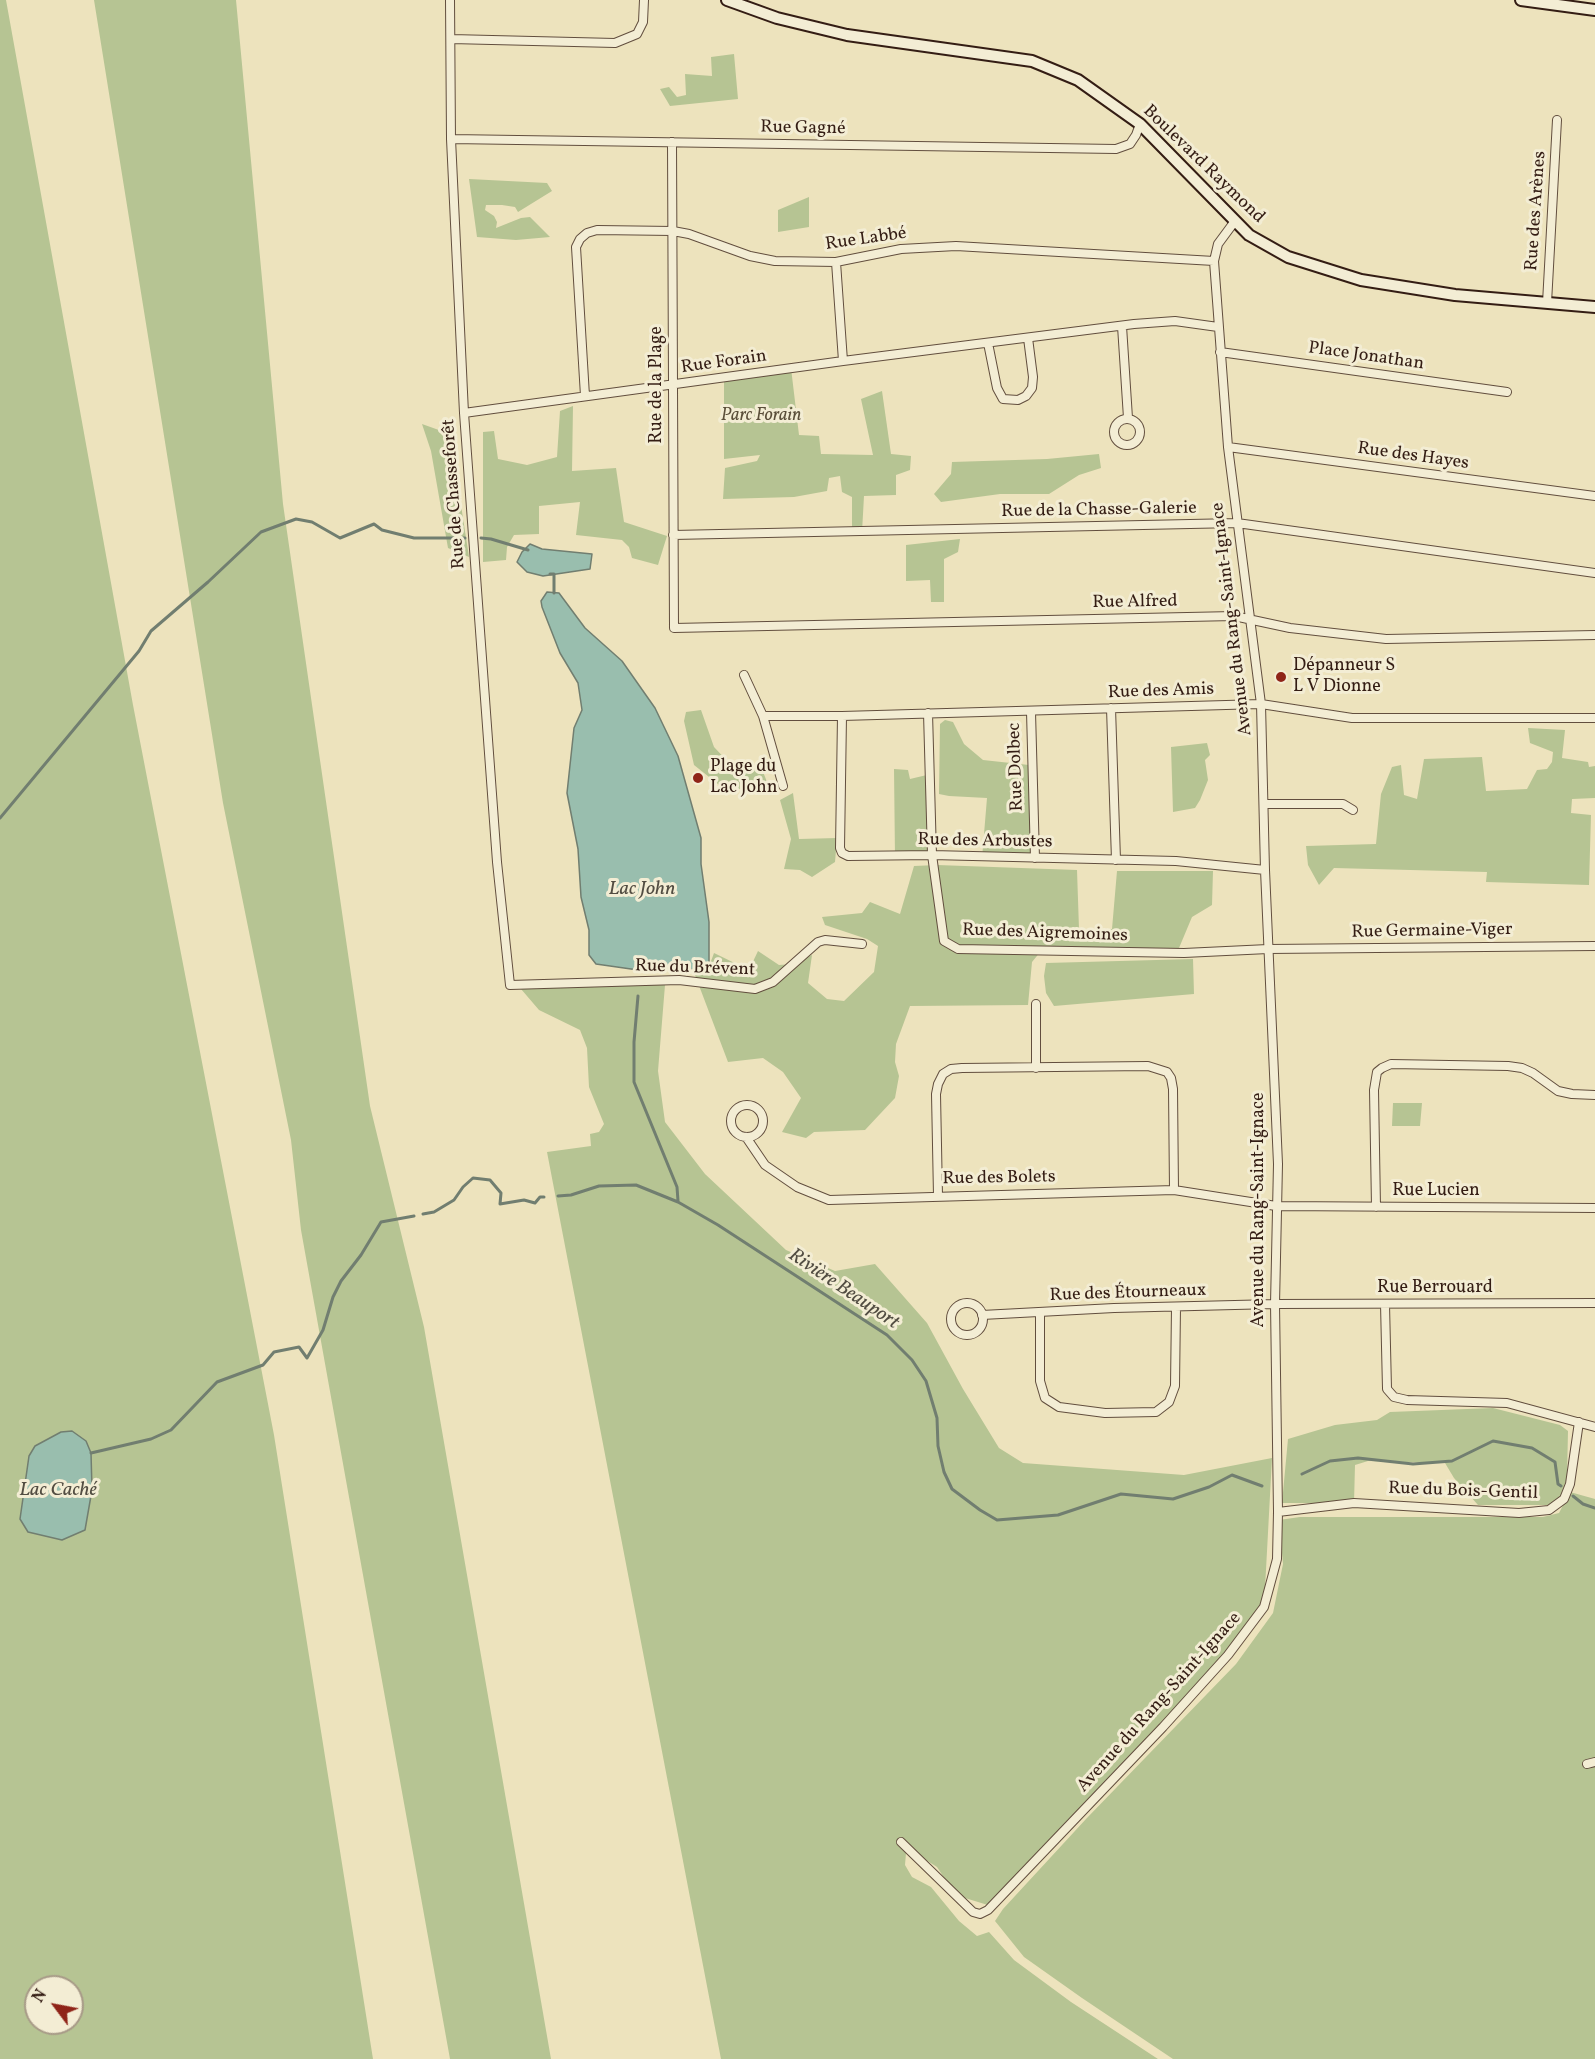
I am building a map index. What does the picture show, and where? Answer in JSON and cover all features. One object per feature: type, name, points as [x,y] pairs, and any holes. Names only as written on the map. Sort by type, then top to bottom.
[{"type":"street","name":"Rue de Chasseforêt","points":[[450,0],[451,139],[464,413],[497,862],[510,985]]},
{"type":"street","points":[[451,39],[615,43],[637,34],[643,22],[644,0]]},
{"type":"street","name":"Boulevard Raymond","points":[[728,0],[777,18],[847,35],[1032,62],[1078,80],[1140,124],[1249,235],[1288,257],[1361,280],[1455,295],[1595,307]]},
{"type":"street","points":[[1521,0],[1595,10]]},
{"type":"street","name":"Rue des Arènes","points":[[1547,303],[1557,120]]},
{"type":"street","name":"Rue Gagné","points":[[451,139],[1116,149],[1130,144],[1140,124]]},
{"type":"street","name":"Rue de la Plage","points":[[672,142],[674,628]]},
{"type":"street","name":"Avenue du Rang-Saint-Ignace","points":[[901,1842],[973,1912],[980,1914],[988,1910],[1163,1727],[1228,1655],[1264,1607],[1277,1559],[1275,1304],[1278,1164],[1265,870],[1261,704],[1228,447],[1214,261],[1218,244],[1235,221]]},
{"type":"street","name":"Rue Labbé","points":[[585,396],[576,247],[587,233],[597,230],[673,231],[689,234],[758,258],[775,261],[836,262],[901,249],[956,246],[1214,261]]},
{"type":"street","points":[[836,262],[843,361]]},
{"type":"street","name":"Rue Forain","points":[[464,413],[843,361],[1122,326],[1175,321],[1218,327]]},
{"type":"street","points":[[1122,326],[1128,418]]},
{"type":"street","points":[[988,342],[997,388],[1003,399],[1018,400],[1026,396],[1032,388],[1033,377],[1028,338]]},
{"type":"street","name":"Place Jonathan","points":[[1221,352],[1507,392]]},
{"type":"street","name":"Rue des Hayes","points":[[1228,447],[1595,496]]},
{"type":"street","name":"Rue de la Chasse-Galerie","points":[[673,535],[1237,523],[1595,573]]},
{"type":"street","name":"Rue Alfred","points":[[674,628],[1234,616],[1290,628],[1386,639],[1595,635]]},
{"type":"street","points":[[744,675],[763,716],[783,786]]},
{"type":"street","name":"Rue des Amis","points":[[763,716],[1031,712],[1261,704],[1352,718],[1595,718]]},
{"type":"street","points":[[1111,708],[1116,860]]},
{"type":"street","name":"Rue Dolbec","points":[[1031,712],[1035,858]]},
{"type":"street","name":"Rue des Aigremoines","points":[[928,713],[932,855],[944,941],[958,949],[1184,952],[1269,949]]},
{"type":"street","name":"Rue des Arbustes","points":[[842,716],[840,848],[842,853],[855,856],[932,855],[1176,861],[1265,870]]},
{"type":"street","points":[[1264,804],[1343,804],[1353,810]]},
{"type":"street","name":"Rue du Brévent","points":[[510,985],[679,980],[754,988],[773,982],[818,942],[825,940],[862,944]]},
{"type":"street","name":"Rue Germaine-Viger","points":[[1269,949],[1595,946]]},
{"type":"street","points":[[1036,1004],[1036,1068]]},
{"type":"street","points":[[1376,1207],[1374,1090],[1377,1072],[1382,1068],[1391,1065],[1515,1067],[1533,1073],[1558,1091],[1572,1095],[1595,1095]]},
{"type":"street","points":[[938,1196],[936,1094],[943,1074],[951,1069],[962,1068],[1148,1066],[1167,1072],[1173,1089],[1174,1190]]},
{"type":"street","name":"Rue des Bolets","points":[[746,1137],[752,1137],[760,1130],[762,1120],[758,1110],[748,1106],[738,1108],[732,1115],[731,1125],[737,1134],[746,1137],[765,1166],[797,1186],[830,1200],[1174,1190],[1276,1206]]},
{"type":"street","name":"Rue Lucien","points":[[1276,1206],[1595,1208]]},
{"type":"street","name":"Rue Berrouard","points":[[1275,1304],[1595,1304]]},
{"type":"street","name":"Rue des Étourneaux","points":[[982,1316],[1275,1304]]},
{"type":"street","points":[[1385,1304],[1387,1389],[1394,1397],[1407,1400],[1507,1403],[1595,1427]]},
{"type":"street","name":"Rue des Étourneaux","points":[[959,1305],[974,1305],[982,1316],[980,1328],[972,1334],[962,1334],[951,1323],[952,1313],[959,1305]]},
{"type":"street","points":[[1040,1312],[1040,1381],[1046,1398],[1059,1407],[1105,1413],[1156,1412],[1169,1402],[1175,1386],[1176,1307]]},
{"type":"street","name":"Rue du Bois-Gentil","points":[[1278,1512],[1354,1503],[1519,1513],[1549,1510],[1564,1499],[1570,1484],[1579,1422]]},
{"type":"green space","points":[[0,0],[6,0],[133,705],[274,1435],[373,2059],[0,2059]]},
{"type":"green space","points":[[94,0],[236,0],[283,504],[370,1106],[424,1327],[551,2059],[450,2059],[301,1230],[291,1140],[223,803]]},
{"type":"green space","points":[[734,54],[738,99],[670,106],[660,89],[669,87],[677,97],[686,95],[685,74],[712,76],[711,57]]},
{"type":"green space","points":[[469,179],[547,183],[552,191],[518,212],[515,207],[502,205],[486,205],[485,210],[494,216],[497,222],[496,228],[521,218],[530,217],[550,237],[516,240],[477,237]]},
{"type":"green space","points":[[809,197],[809,227],[778,232],[778,210]]},
{"type":"green space","name":"Parc Forain","points":[[791,368],[799,435],[819,436],[821,454],[873,455],[861,399],[882,391],[891,454],[911,456],[910,470],[896,475],[896,495],[864,496],[862,532],[852,531],[852,497],[842,492],[840,476],[829,478],[827,491],[794,497],[723,499],[725,468],[757,461],[760,455],[724,459],[724,378]]},
{"type":"green space","points":[[573,406],[572,471],[616,468],[624,522],[667,536],[658,565],[632,558],[629,547],[622,540],[576,535],[580,502],[539,506],[539,534],[514,535],[507,547],[506,560],[483,562],[483,432],[494,431],[498,459],[527,465],[557,457],[560,411]]},
{"type":"green space","points":[[422,424],[450,434],[469,557],[448,548],[431,451]]},
{"type":"green space","points":[[1099,454],[1101,468],[1079,475],[1049,494],[1000,494],[941,502],[934,494],[951,474],[952,462],[1047,459]]},
{"type":"green space","points":[[960,539],[958,552],[944,559],[944,602],[931,602],[930,580],[906,581],[906,545]]},
{"type":"green space","points":[[701,710],[714,747],[733,767],[760,764],[767,782],[728,792],[694,765],[684,721],[686,712]]},
{"type":"green space","points":[[945,720],[953,722],[964,744],[983,760],[1029,765],[1037,858],[982,858],[987,798],[939,794],[940,724]]},
{"type":"green space","points":[[1528,728],[1565,730],[1562,758],[1588,762],[1589,767],[1595,766],[1595,798],[1572,799],[1571,813],[1591,815],[1589,885],[1486,882],[1487,872],[1334,868],[1319,885],[1308,865],[1306,846],[1376,844],[1381,794],[1392,767],[1401,765],[1404,795],[1417,799],[1424,759],[1482,757],[1486,791],[1527,789],[1537,770],[1547,769],[1552,762],[1553,752],[1530,743]]},
{"type":"green space","points":[[1207,743],[1210,755],[1205,760],[1208,780],[1200,800],[1195,808],[1173,812],[1171,747]]},
{"type":"green space","points":[[894,769],[908,770],[910,779],[931,774],[933,854],[895,857]]},
{"type":"green space","points":[[793,793],[799,839],[837,838],[835,862],[812,877],[800,870],[784,869],[791,839],[780,800]]},
{"type":"green space","points":[[914,866],[1077,870],[1079,929],[1112,929],[1117,871],[1213,871],[1212,905],[1192,917],[1179,948],[1041,951],[1032,962],[1028,1005],[910,1006],[896,1044],[895,1062],[899,1076],[895,1098],[865,1130],[814,1132],[806,1138],[782,1132],[801,1098],[783,1072],[763,1058],[728,1062],[695,975],[710,964],[714,953],[749,970],[758,951],[779,965],[792,964],[812,955],[808,983],[827,999],[844,1001],[874,972],[878,946],[867,939],[825,925],[822,917],[862,913],[870,902],[900,914]]},
{"type":"green space","points":[[1193,959],[1194,994],[1054,1006],[1046,993],[1044,976],[1046,963]]},
{"type":"green space","points":[[593,985],[665,985],[658,1071],[665,1122],[705,1174],[786,1250],[835,1271],[875,1264],[927,1323],[999,1448],[1023,1463],[1184,1475],[1272,1458],[1264,1607],[1228,1655],[991,1906],[965,1898],[945,1879],[937,1867],[915,1853],[906,1853],[905,1865],[912,1877],[931,1887],[959,1921],[977,1936],[989,1932],[1014,1960],[1071,2002],[1158,2059],[721,2059],[547,1152],[591,1146],[590,1134],[599,1132],[604,1124],[589,1087],[587,1048],[580,1030],[539,1010],[521,989]]},
{"type":"green space","points":[[1393,1103],[1422,1103],[1420,1126],[1392,1126]]},
{"type":"green space","points":[[1493,1408],[1560,1425],[1568,1431],[1567,1477],[1560,1500],[1549,1505],[1478,1505],[1454,1478],[1445,1463],[1368,1461],[1355,1465],[1354,1503],[1282,1503],[1288,1439],[1335,1425],[1377,1420],[1390,1412]]},
{"type":"green space","points":[[1570,1492],[1595,1499],[1595,2059],[1173,2059],[1024,1957],[995,1921],[1003,1909],[1086,1819],[1236,1664],[1273,1613],[1283,1564],[1279,1520],[1300,1517],[1543,1517],[1559,1513]]},
{"type":"water","points":[[530,544],[542,549],[592,554],[590,569],[543,576],[527,572],[517,562],[522,552]]},
{"type":"water","name":"Lac John","points":[[547,592],[559,593],[585,628],[622,661],[655,708],[678,756],[701,838],[701,864],[709,922],[707,974],[680,966],[645,971],[596,964],[589,955],[589,930],[581,897],[578,849],[567,793],[574,728],[582,710],[578,683],[560,653],[542,607],[541,601]]},
{"type":"water","name":"Lac Caché","points":[[72,1431],[86,1441],[91,1453],[92,1490],[85,1530],[62,1540],[28,1532],[20,1519],[29,1456],[35,1446],[61,1432]]},
{"type":"waterway","points":[[0,818],[139,651],[151,631],[261,532],[296,519],[312,522],[340,538],[374,524],[382,530],[414,538],[465,538]]},
{"type":"waterway","points":[[481,538],[528,550]]},
{"type":"waterway","points":[[550,574],[554,574],[554,593]]},
{"type":"waterway","points":[[638,996],[634,1042],[634,1082],[677,1187],[678,1201]]},
{"type":"waterway","name":"Rivière Beauport","points":[[423,1214],[434,1212],[454,1200],[473,1178],[490,1180],[501,1193],[500,1204],[524,1200],[535,1203],[540,1197],[544,1197]]},
{"type":"waterway","name":"Rivière Beauport","points":[[558,1196],[571,1195],[599,1186],[636,1185],[678,1202],[718,1225],[887,1335],[912,1360],[926,1381],[937,1418],[938,1446],[944,1472],[952,1489],[997,1520],[1058,1515],[1121,1494],[1173,1499],[1209,1487],[1232,1475],[1262,1486]]},
{"type":"waterway","name":"Rivière Beauport","points":[[91,1453],[151,1439],[171,1430],[217,1382],[263,1365],[274,1352],[299,1347],[307,1358],[323,1330],[333,1297],[341,1281],[361,1255],[381,1222],[414,1216]]},
{"type":"waterway","name":"Rivière Beauport","points":[[1302,1474],[1330,1461],[1358,1458],[1413,1464],[1452,1461],[1493,1441],[1532,1448],[1555,1462],[1558,1484],[1561,1486]]},
{"type":"waterway","name":"Rivière Beauport","points":[[1573,1496],[1583,1504],[1595,1508]]},
{"type":"place","name":"Dépanneur S L V Dionne","points":[[1281,677]]},
{"type":"place","name":"Plage du Lac John","points":[[698,778]]}]
